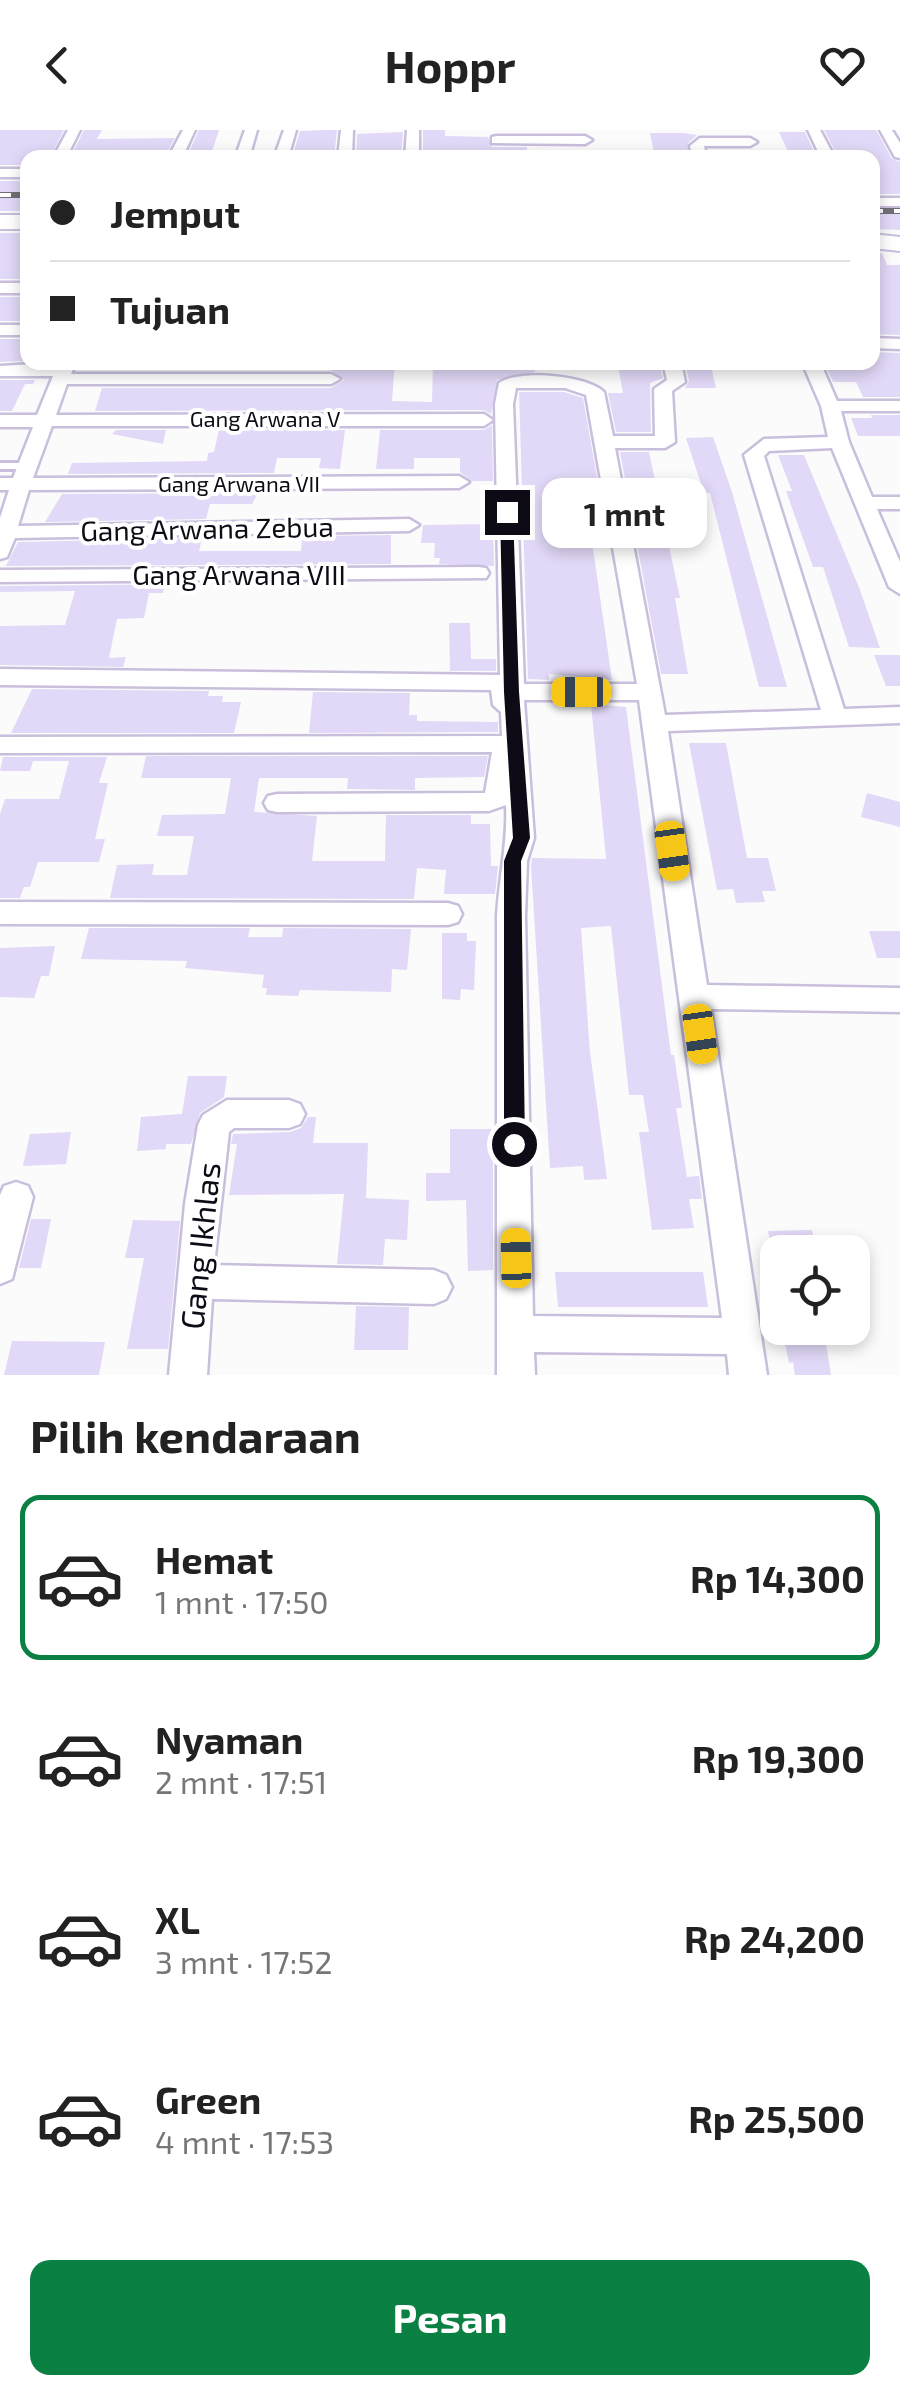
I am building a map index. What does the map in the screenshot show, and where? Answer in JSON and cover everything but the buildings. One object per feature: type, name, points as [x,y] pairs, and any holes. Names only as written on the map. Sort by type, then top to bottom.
[{"type":"street","points":[[886,130],[900,154]]},
{"type":"street","points":[[497,135],[585,140]]},
{"type":"street","points":[[698,150],[700,142],[748,136]]},
{"type":"street","points":[[563,150],[564,140]]},
{"type":"street","points":[[603,442],[665,442],[660,397],[662,388],[676,382],[674,370]]},
{"type":"street","points":[[814,370],[863,503],[900,587]]},
{"type":"street","points":[[0,371],[331,379]]},
{"type":"street","points":[[4,530],[16,478],[46,420],[64,371]]},
{"type":"street","points":[[516,1375],[511,916],[512,861],[521,838],[512,692],[504,404],[508,383],[592,388],[650,692],[748,1375]]},
{"type":"street","points":[[830,406],[900,406]]},
{"type":"street","name":"Gang Arwana V","points":[[0,421],[484,420]]},
{"type":"street","points":[[835,718],[754,455],[764,445],[839,442]]},
{"type":"street","name":"Gang Arwana VII","points":[[16,478],[459,482]]},
{"type":"street","points":[[863,503],[900,503]]},
{"type":"street","name":"Gang Arwana Zebua","points":[[4,530],[409,525]]},
{"type":"street","name":"Gang Arwana VIII","points":[[0,576],[478,573]]},
{"type":"street","points":[[0,677],[502,683],[506,744],[497,798],[489,802],[277,803]]},
{"type":"street","points":[[512,692],[650,692]]},
{"type":"street","points":[[654,723],[900,715]]},
{"type":"street","points":[[0,744],[506,744]]},
{"type":"street","points":[[0,913],[448,914]]},
{"type":"street","points":[[695,996],[900,1000]]},
{"type":"street","name":"Gang Ikhlas","points":[[188,1375],[202,1204],[214,1125],[226,1114],[289,1114]]},
{"type":"street","points":[[0,1266],[16,1198]]},
{"type":"street","points":[[197,1282],[434,1287]]},
{"type":"street","points":[[517,1334],[742,1336]]},
{"type":"lane","points":[[0,466],[16,478]]},
{"type":"railway","points":[[0,195],[20,195]]},
{"type":"railway","points":[[880,211],[900,211]]},
{"type":"route","points":[[507,512],[521,838],[512,861],[514,1144]]}]
